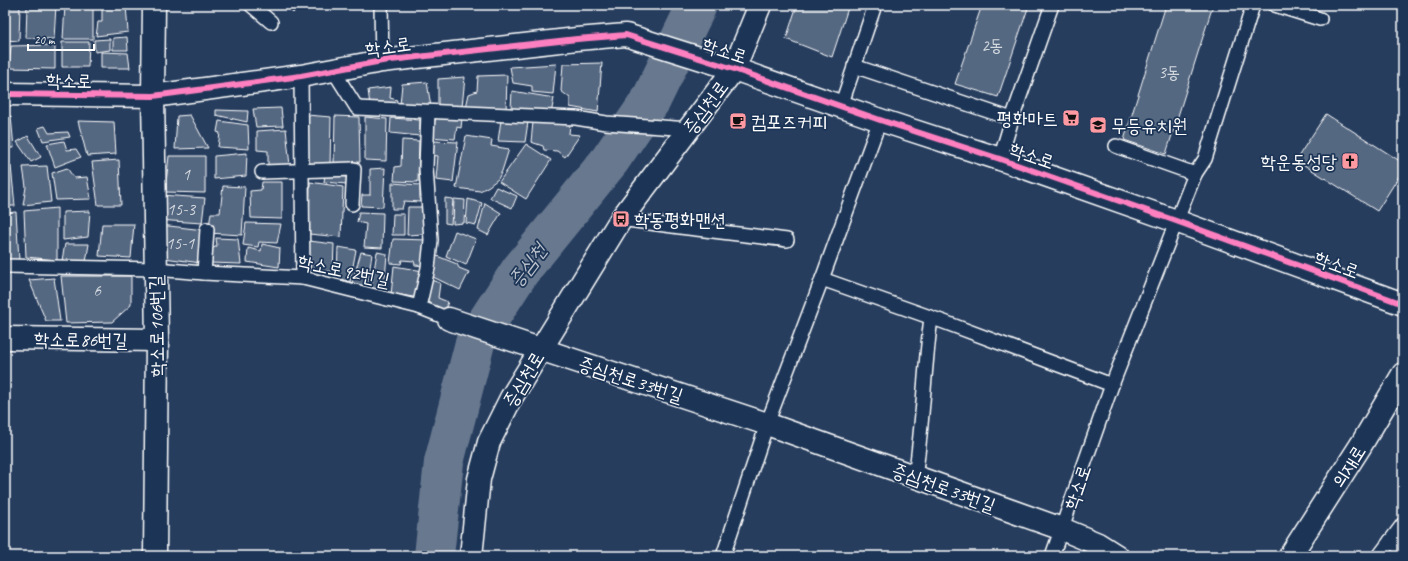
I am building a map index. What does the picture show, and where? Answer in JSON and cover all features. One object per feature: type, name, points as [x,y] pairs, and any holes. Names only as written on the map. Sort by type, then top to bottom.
[{"type":"street","name":"학소로106번길","points":[[154,5],[153,96],[157,340],[155,556]]},
{"type":"street","name":"증심천로","points":[[471,556],[479,479],[489,442],[511,398],[621,219],[734,69],[760,5]]},
{"type":"street","name":"학소로","points":[[5,94],[153,96],[302,76],[382,61],[577,39],[626,35],[734,69],[1000,160],[1176,221],[1403,304]]},
{"type":"street","name":"증심천로33번길","points":[[449,319],[767,424],[1062,529],[1098,544],[1117,556]]},
{"type":"street","name":"학소로86번길","points":[[5,338],[157,340]]},
{"type":"street","name":"의재로","points":[[1290,556],[1400,385]]},
{"type":"lane","points":[[251,5],[271,22]]},
{"type":"lane","points":[[382,5],[382,61]]},
{"type":"lane","points":[[841,106],[875,5]]},
{"type":"lane","points":[[1000,160],[1012,119],[1052,5]]},
{"type":"lane","points":[[1176,221],[1195,174],[1205,159],[1253,5]]},
{"type":"lane","points":[[1275,5],[1320,19]]},
{"type":"lane","points":[[854,66],[1012,119]]},
{"type":"lane","points":[[332,70],[358,108],[576,118],[606,123],[689,128]]},
{"type":"lane","points":[[302,76],[303,278]]},
{"type":"lane","points":[[420,307],[428,268],[431,240],[426,168],[428,112]]},
{"type":"lane","points":[[724,556],[767,424],[880,120]]},
{"type":"lane","points":[[1116,146],[1195,174]]},
{"type":"lane","points":[[262,172],[354,169],[352,204]]},
{"type":"lane","points":[[621,219],[681,228],[711,230],[786,240]]},
{"type":"lane","name":"학소로","points":[[1052,556],[1112,385],[1176,221]]},
{"type":"lane","points":[[204,273],[207,229]]},
{"type":"lane","name":"학소로92번길","points":[[5,266],[155,269],[303,278],[420,307],[449,319]]},
{"type":"lane","points":[[822,279],[944,322],[1112,385]]},
{"type":"lane","points":[[915,477],[919,448],[926,354],[931,318]]},
{"type":"lane","points":[[1379,556],[1403,524]]},
{"type":"lane","points":[[1390,541],[1403,550]]},
{"type":"building","points":[[5,5],[20,5],[19,41],[5,40]]},
{"type":"building","points":[[27,5],[56,5],[54,39],[26,38]]},
{"type":"building","points":[[65,5],[93,5],[93,39],[63,39]]},
{"type":"building","points":[[102,5],[126,5],[128,32],[96,36],[98,22],[102,22]]},
{"type":"building","points":[[284,5],[301,5],[293,13]]},
{"type":"building","points":[[797,5],[849,5],[832,57],[786,39]]},
{"type":"building","points":[[982,5],[1029,5],[998,97],[955,84]]},
{"type":"building","points":[[1166,5],[1213,5],[1166,154],[1124,140]]},
{"type":"building","points":[[127,37],[128,50],[113,50],[113,38]]},
{"type":"building","points":[[110,39],[110,50],[95,52],[94,40]]},
{"type":"building","points":[[62,42],[89,42],[88,67],[62,67]]},
{"type":"building","points":[[55,45],[55,69],[9,68],[11,46]]},
{"type":"building","points":[[101,52],[128,53],[130,68],[101,68]]},
{"type":"building","points":[[602,63],[598,112],[570,107],[570,98],[561,91],[563,64]]},
{"type":"building","points":[[556,64],[553,94],[532,92],[532,86],[513,83],[510,67]]},
{"type":"building","points":[[507,75],[506,111],[466,107],[469,94],[477,91],[478,76]]},
{"type":"building","points":[[465,77],[462,107],[438,106],[438,79]]},
{"type":"building","points":[[427,82],[431,107],[400,105],[402,84]]},
{"type":"building","points":[[391,87],[390,98],[397,100],[396,106],[370,105],[368,90]]},
{"type":"building","points":[[512,91],[554,98],[551,114],[511,109]]},
{"type":"building","points":[[281,108],[283,126],[256,127],[253,109]]},
{"type":"building","points":[[216,110],[248,111],[247,122],[216,115]]},
{"type":"building","name":"학운동성당","points":[[1326,114],[1403,163],[1403,170],[1377,211],[1296,160]]},
{"type":"building","points":[[190,115],[208,148],[175,149],[177,116]]},
{"type":"building","points":[[307,115],[331,117],[330,166],[307,167]]},
{"type":"building","points":[[5,116],[11,116],[14,148],[5,148]]},
{"type":"building","points":[[335,116],[359,117],[360,162],[334,164]]},
{"type":"building","points":[[365,117],[387,119],[386,161],[365,160]]},
{"type":"building","points":[[436,117],[462,119],[461,128],[457,127],[455,139],[430,137]]},
{"type":"building","points":[[391,118],[420,120],[420,136],[390,133]]},
{"type":"building","points":[[501,120],[528,122],[525,142],[498,141]]},
{"type":"building","points":[[78,121],[114,122],[116,154],[87,156]]},
{"type":"building","points":[[219,121],[248,125],[249,149],[218,147],[220,133],[217,132]]},
{"type":"building","points":[[533,122],[570,124],[569,134],[580,135],[565,157],[557,151],[544,150],[543,146],[531,142]]},
{"type":"building","points":[[45,126],[49,133],[68,132],[70,137],[43,141],[38,128]]},
{"type":"building","points":[[286,129],[290,166],[268,166],[268,151],[257,150],[257,131]]},
{"type":"building","points":[[28,136],[41,157],[31,162],[17,142]]},
{"type":"building","points":[[466,136],[492,140],[491,146],[509,149],[498,179],[480,191],[456,188]]},
{"type":"building","points":[[402,140],[419,141],[418,182],[394,181],[395,167],[401,166]]},
{"type":"building","points":[[64,141],[67,150],[76,149],[81,157],[55,167],[47,144]]},
{"type":"building","points":[[433,141],[458,142],[453,182],[436,180],[438,156],[431,155]]},
{"type":"building","points":[[526,144],[551,160],[526,199],[499,182]]},
{"type":"building","points":[[247,153],[246,176],[214,179],[214,156]]},
{"type":"building","points":[[169,156],[205,156],[205,193],[165,192]]},
{"type":"building","points":[[119,160],[121,205],[98,205],[92,162]]},
{"type":"building","points":[[11,166],[15,206],[5,206],[5,167]]},
{"type":"building","points":[[47,166],[51,202],[23,205],[26,187],[23,167]]},
{"type":"building","points":[[67,168],[74,178],[87,177],[91,199],[56,200],[52,173]]},
{"type":"building","points":[[385,168],[383,207],[361,206],[362,195],[370,195],[370,169]]},
{"type":"building","points":[[325,174],[347,174],[347,184],[324,182]]},
{"type":"building","points":[[262,182],[282,182],[282,219],[251,218],[250,191],[261,190]]},
{"type":"building","points":[[310,182],[343,187],[341,237],[309,234]]},
{"type":"building","points":[[392,183],[420,185],[420,202],[404,201],[402,209],[392,209]]},
{"type":"building","points":[[223,186],[245,187],[242,235],[208,233],[211,213],[220,213]]},
{"type":"building","points":[[496,187],[517,196],[512,208],[490,198]]},
{"type":"building","points":[[160,195],[205,198],[202,223],[157,220]]},
{"type":"building","points":[[445,198],[453,199],[451,224],[445,223]]},
{"type":"building","points":[[454,199],[465,200],[464,223],[453,224]]},
{"type":"building","points":[[468,199],[482,203],[476,225],[466,223]]},
{"type":"building","points":[[485,203],[501,213],[488,235],[478,230]]},
{"type":"building","points":[[408,207],[422,207],[424,234],[407,235]]},
{"type":"building","points":[[57,208],[57,260],[26,257],[24,211]]},
{"type":"building","points":[[90,211],[88,237],[63,240],[63,212]]},
{"type":"building","points":[[16,212],[19,260],[5,260],[5,213]]},
{"type":"building","points":[[359,212],[383,213],[382,248],[364,247],[366,224],[357,222]]},
{"type":"building","points":[[393,214],[404,214],[404,235],[392,235]]},
{"type":"building","points":[[246,223],[281,224],[277,243],[259,242],[258,247],[243,245]]},
{"type":"building","points":[[102,224],[134,224],[131,258],[99,256]]},
{"type":"building","points":[[160,225],[204,230],[201,263],[157,257]]},
{"type":"building","points":[[455,231],[476,239],[466,265],[446,256]]},
{"type":"building","points":[[216,238],[238,239],[241,264],[210,263],[210,250],[217,246]]},
{"type":"building","points":[[393,239],[428,240],[426,266],[415,265],[414,261],[402,260],[401,264],[390,263]]},
{"type":"building","points":[[309,241],[334,244],[333,271],[324,272],[324,278],[318,277],[308,267]]},
{"type":"building","points":[[65,244],[89,244],[86,262],[62,260]]},
{"type":"building","points":[[262,244],[280,248],[279,267],[247,262],[248,248],[261,251]]},
{"type":"building","points":[[338,247],[356,250],[350,282],[337,278]]},
{"type":"building","points":[[361,252],[372,254],[367,287],[352,283]]},
{"type":"building","points":[[377,252],[387,254],[384,291],[371,289]]},
{"type":"building","points":[[437,256],[457,264],[459,268],[469,272],[460,290],[429,275]]},
{"type":"building","points":[[394,266],[423,271],[419,298],[391,295]]},
{"type":"building","points":[[61,276],[131,276],[131,305],[112,322],[66,323]]},
{"type":"building","points":[[54,278],[60,321],[46,321],[29,280]]},
{"type":"building","points":[[431,280],[440,283],[438,298],[448,302],[445,310],[424,301]]},
{"type":"waterway","name":"증심천","points":[[434,556],[444,462],[476,339],[520,271],[610,160],[651,100],[697,5]]},
{"type":"cycle path","points":[[5,94],[153,96],[301,76],[382,61],[577,39],[626,35],[734,69],[880,120],[1000,159],[1176,221],[1403,304]]},
{"type":"place","name":"평화마트","points":[[1071,118]]},
{"type":"place","name":"컴포즈커피","points":[[738,121]]},
{"type":"place","name":"무등유치원","points":[[1098,125]]},
{"type":"place","name":"학운동성당","points":[[1350,161]]},
{"type":"place","name":"학동평화맨션","points":[[621,219]]}]
